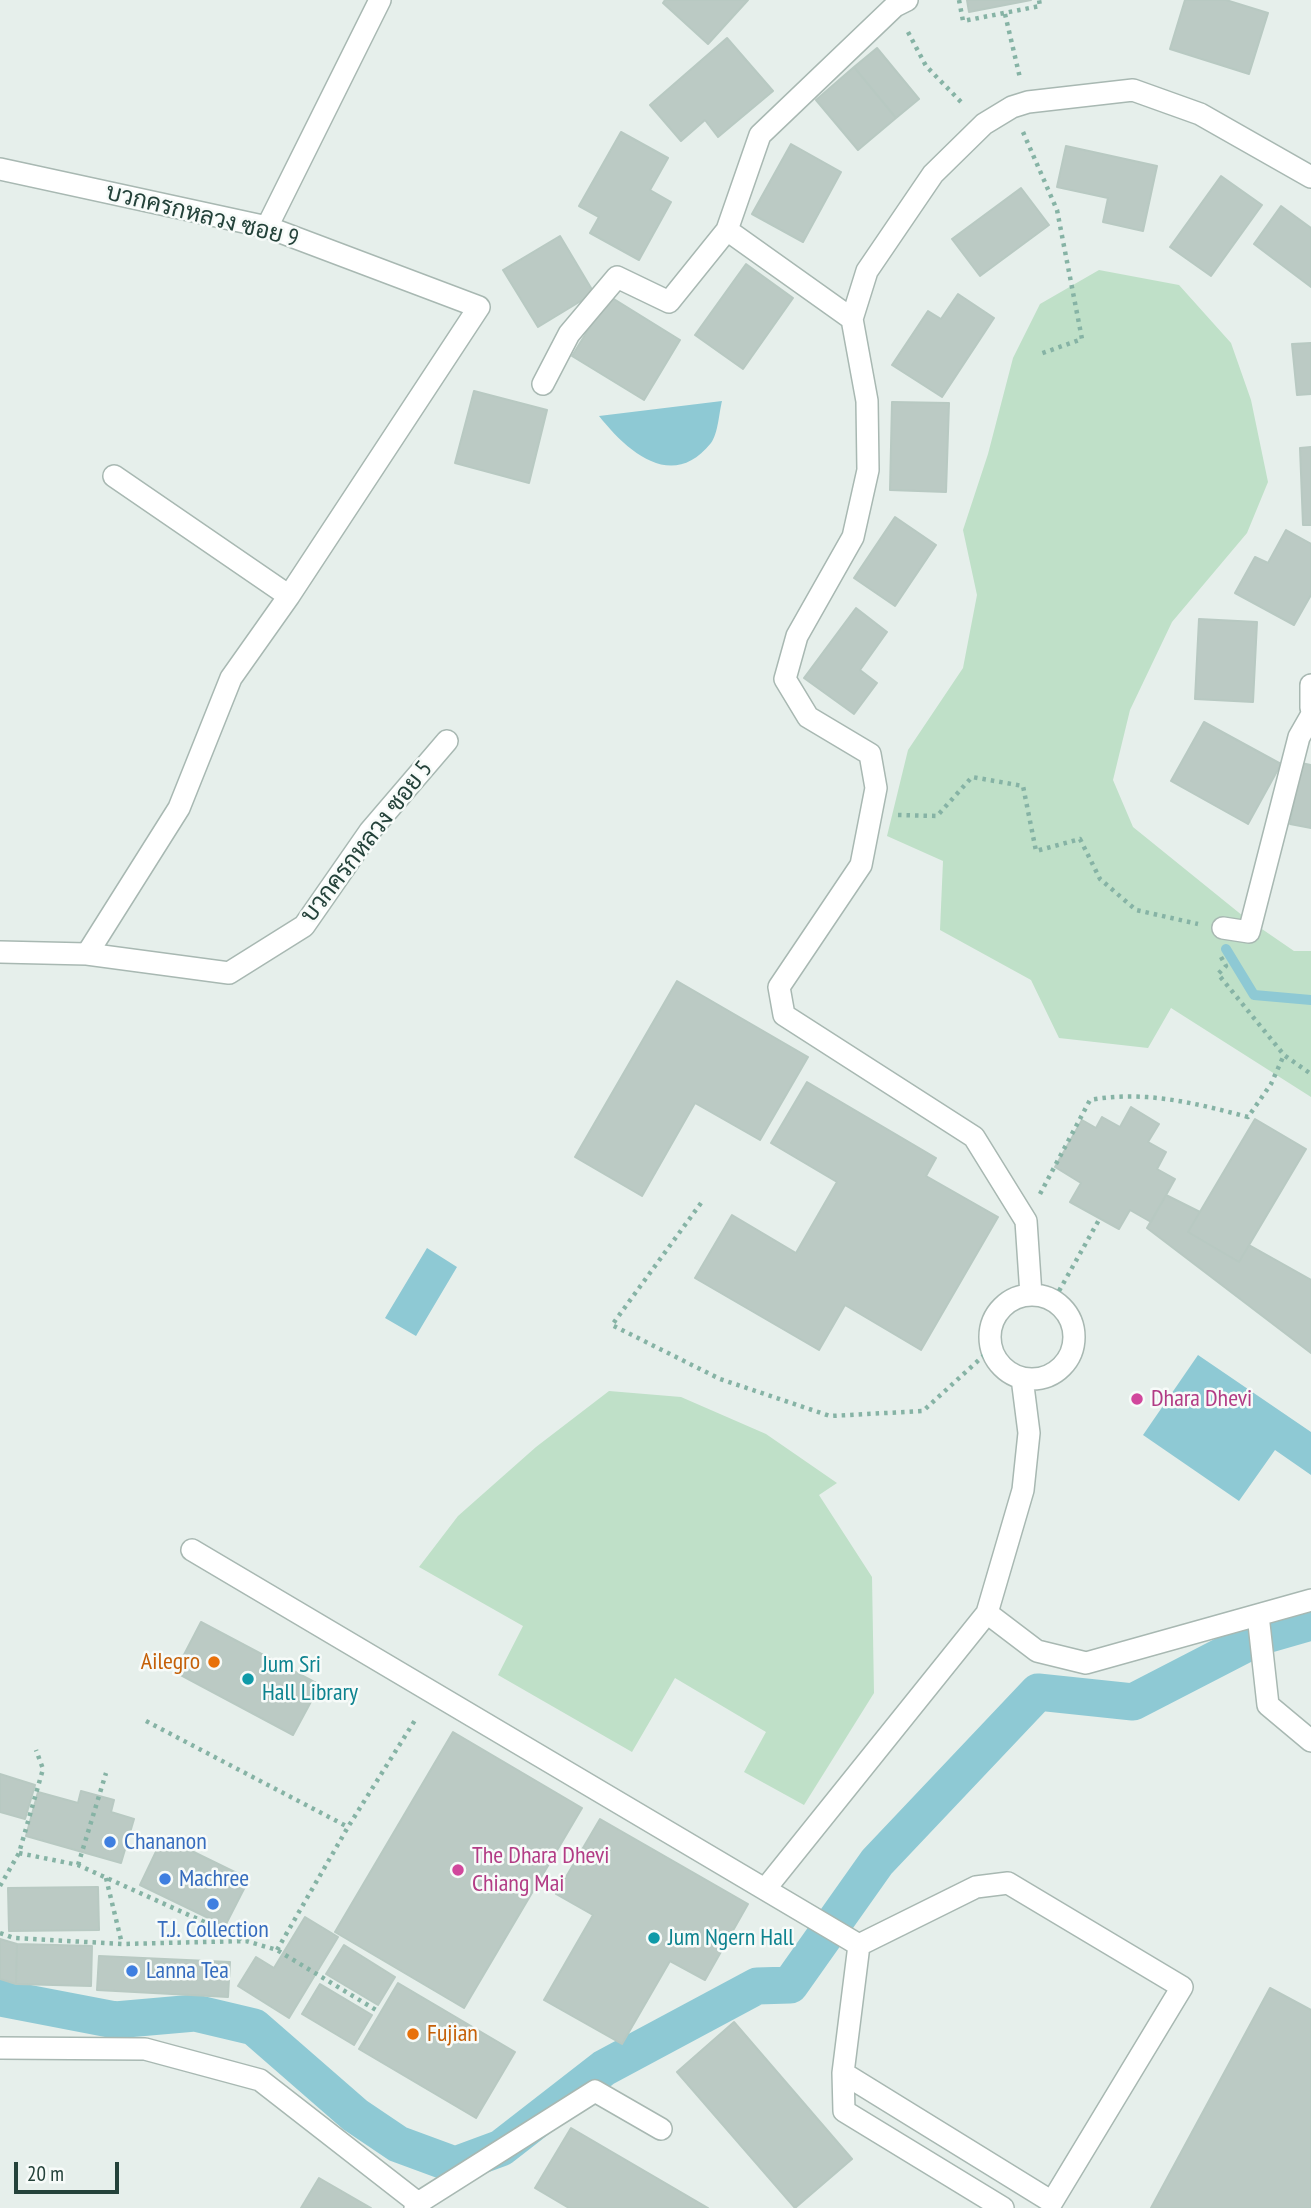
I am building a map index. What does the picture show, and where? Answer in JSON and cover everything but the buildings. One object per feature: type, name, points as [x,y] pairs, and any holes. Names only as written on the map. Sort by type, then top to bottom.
[{"type":"street","points":[[267,227],[380,0]]},
{"type":"street","points":[[543,384],[569,334],[617,277],[669,302],[727,230],[760,135],[901,3]]},
{"type":"street","points":[[1031,1295],[1026,1221],[974,1137],[784,1015],[779,987],[861,865],[873,815],[876,788],[870,754],[808,717],[785,679],[797,636],[853,537],[868,470],[867,401],[852,319],[867,271],[933,174],[984,124],[1012,107],[1028,102],[1133,90],[1200,114],[1311,177]]},
{"type":"street","name":"บวกครกหลวง ซอย 9","points":[[0,169],[267,227],[479,307],[289,596]]},
{"type":"street","points":[[727,230],[852,319]]},
{"type":"street","points":[[87,954],[178,808],[231,678],[289,596],[114,476]]},
{"type":"street","points":[[1311,685],[1311,708]]},
{"type":"street","points":[[1223,929],[1249,932],[1299,737],[1311,716]]},
{"type":"street","name":"บวกครกหลวง ซอย 5","points":[[0,952],[87,954],[229,973],[304,926],[370,831],[447,741]]},
{"type":"street","points":[[1031,1295],[1054,1301],[1068,1315],[1073,1328],[1072,1353],[1064,1365],[1050,1375],[1036,1379],[1022,1378],[998,1362],[992,1348],[992,1326],[998,1312],[1016,1298],[1031,1295]]},
{"type":"street","points":[[766,1888],[987,1613],[1023,1490],[1029,1433],[1022,1378]]},
{"type":"street","points":[[192,1550],[859,1945]]},
{"type":"street","points":[[987,1613],[1037,1650],[1086,1663],[1311,1600]]},
{"type":"street","points":[[1258,1615],[1268,1705],[1311,1741]]},
{"type":"street","points":[[843,2073],[1052,2202],[1182,1987],[1009,1884],[976,1887],[859,1945]]},
{"type":"street","points":[[859,1945],[843,2073],[844,2112],[1003,2208]]},
{"type":"street","points":[[0,2048],[145,2049],[260,2080],[417,2205],[595,2091],[661,2129]]},
{"type":"path","points":[[960,0],[963,21],[1040,6],[1039,0]]},
{"type":"path","points":[[901,3],[926,66],[984,124]]},
{"type":"path","points":[[1005,13],[1018,73]]},
{"type":"path","points":[[1012,107],[1057,210],[1082,340],[1040,354]]},
{"type":"path","points":[[873,815],[937,816],[972,777],[1023,786],[1036,851],[1080,839],[1100,878],[1136,910],[1223,929],[1214,947],[1227,966],[1218,974],[1284,1055],[1311,1074]]},
{"type":"path","points":[[1026,1221],[1090,1100],[1120,1094],[1183,1100],[1248,1117],[1271,1084],[1284,1055]]},
{"type":"path","points":[[701,1203],[612,1325],[720,1379],[830,1416],[923,1411],[992,1348]]},
{"type":"path","points":[[1054,1301],[1100,1218]]},
{"type":"path","points":[[277,1950],[348,1827],[433,1692]]},
{"type":"path","points":[[146,1721],[348,1827]]},
{"type":"path","points":[[0,1886],[19,1853],[43,1769],[36,1750]]},
{"type":"path","points":[[78,1865],[106,1773]]},
{"type":"path","points":[[19,1853],[78,1865],[246,1941],[277,1950],[376,2010]]},
{"type":"path","points":[[106,1877],[121,1944]]},
{"type":"path","points":[[0,1933],[14,1938],[121,1944],[246,1941]]},
{"type":"green space","points":[[1099,270],[1179,285],[1231,343],[1251,400],[1268,482],[1247,533],[1172,622],[1130,710],[1113,780],[1133,827],[1243,916],[1294,951],[1311,951],[1311,1097],[1171,1008],[1148,1048],[1059,1038],[1031,980],[940,930],[943,861],[887,836],[908,750],[963,668],[977,595],[963,530],[988,454],[1013,358],[1040,304]]},
{"type":"green space","points":[[609,1391],[681,1397],[766,1434],[837,1483],[819,1495],[872,1577],[874,1693],[804,1805],[744,1772],[766,1732],[675,1678],[632,1752],[498,1675],[523,1626],[419,1567],[458,1516],[536,1447]]},
{"type":"water","points":[[722,401],[717,429],[711,443],[696,457],[681,464],[666,465],[636,453],[599,416]]},
{"type":"water","points":[[427,1248],[457,1267],[416,1336],[385,1318]]},
{"type":"water","points":[[1198,1355],[1311,1432],[1311,1475],[1275,1450],[1239,1501],[1143,1435]]},
{"type":"waterway","points":[[1226,949],[1254,995],[1311,1000]]},
{"type":"waterway","points":[[0,1998],[115,2020],[195,2013],[254,2027],[355,2115],[398,2144],[455,2165],[501,2148],[604,2068],[757,1986],[790,1985],[877,1862],[1038,1692],[1133,1702],[1259,1637],[1311,1622]]},
{"type":"place","name":"Dhara Dhevi","points":[[1137,1399]]},
{"type":"place","name":"Ailegro","points":[[214,1662]]},
{"type":"place","name":"Jum Sri Hall Library","points":[[248,1679]]},
{"type":"place","name":"Chananon","points":[[110,1842]]},
{"type":"place","name":"The Dhara Dhevi Chiang Mai","points":[[458,1870]]},
{"type":"place","name":"Machree","points":[[165,1879]]},
{"type":"place","name":"T.J. Collection","points":[[213,1904]]},
{"type":"place","name":"Jum Ngern Hall","points":[[654,1938]]},
{"type":"place","name":"Lanna Tea","points":[[132,1971]]},
{"type":"place","name":"Fujian","points":[[413,2034]]}]
